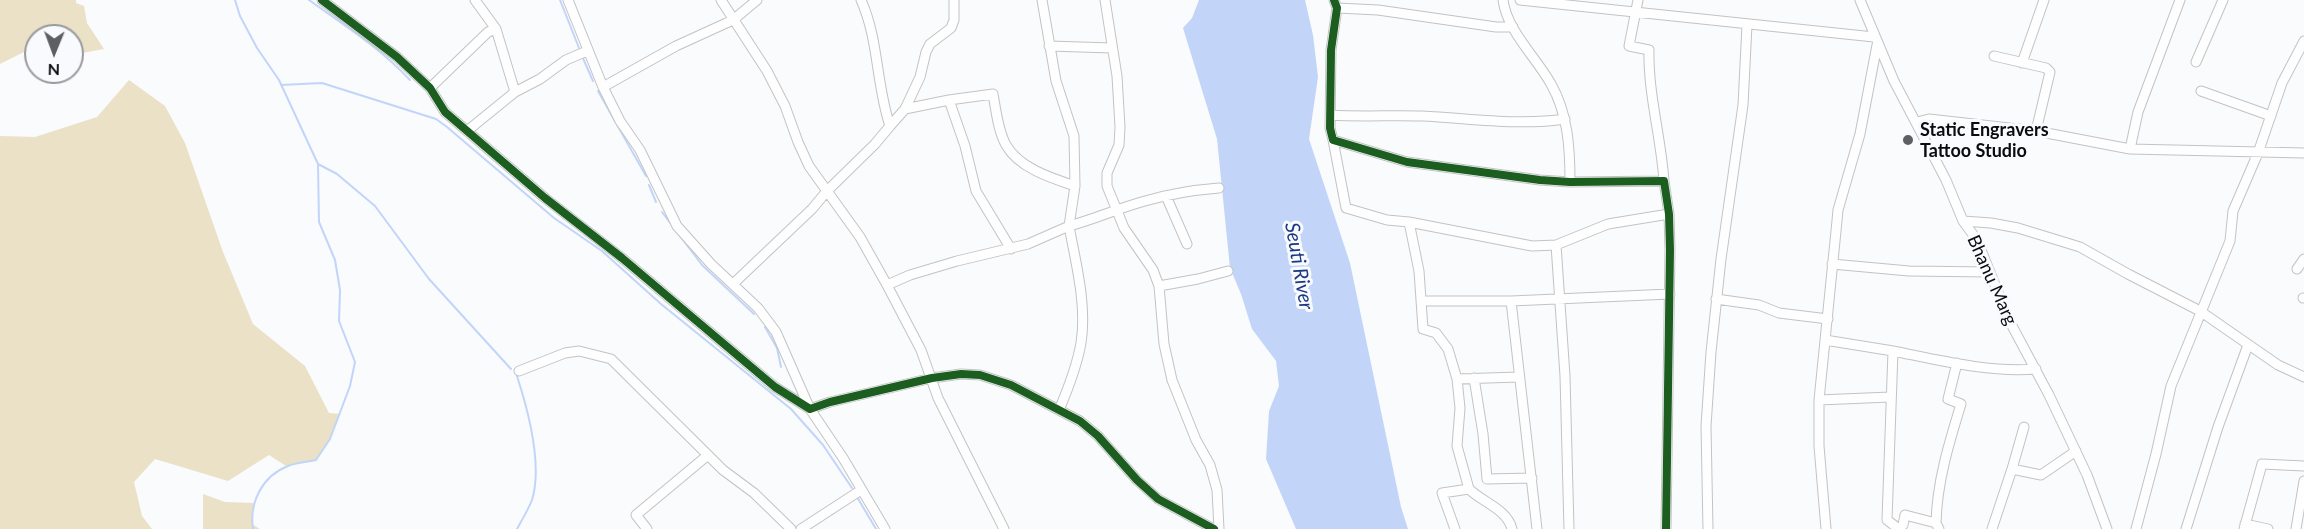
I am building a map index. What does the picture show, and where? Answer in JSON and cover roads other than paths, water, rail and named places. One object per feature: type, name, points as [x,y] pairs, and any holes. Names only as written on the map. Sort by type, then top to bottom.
[{"type":"street","points":[[322,0],[397,57],[430,88],[445,112],[467,131],[775,387],[810,409],[932,378],[962,374],[980,375],[1011,385],[1080,421],[1098,436],[1137,480],[1158,499],[1216,529],[1217,490],[1210,465],[1196,440],[1172,380],[1164,344],[1160,286],[1153,270],[1135,246],[1115,210],[1107,186],[1107,173],[1119,144],[1120,127],[1117,76],[1106,0]]},
{"type":"street","points":[[476,0],[496,29],[515,92]]},
{"type":"street","points":[[568,0],[603,87],[620,121],[640,150],[677,226],[705,257],[758,308],[776,332],[810,409],[843,458],[885,529]]},
{"type":"street","points":[[721,0],[767,71],[785,106],[809,166],[860,237],[887,285],[921,350],[938,398],[1004,529]]},
{"type":"street","points":[[603,87],[676,46],[733,20],[758,0]]},
{"type":"street","points":[[861,0],[871,29],[880,92],[890,126]]},
{"type":"street","points":[[734,284],[812,209],[875,144],[905,109],[920,77],[930,44],[951,28],[954,20],[954,0]]},
{"type":"street","points":[[1042,0],[1056,81],[1074,136],[1075,186],[1069,226],[1080,287],[1082,319],[1081,343],[1059,410]]},
{"type":"street","points":[[1503,0],[1513,27],[1552,86],[1565,119],[1570,150],[1570,182]]},
{"type":"street","points":[[1520,0],[1876,41],[1860,134],[1838,210],[1832,264],[1819,400],[1819,446],[1826,529]]},
{"type":"street","points":[[1638,0],[1629,46],[1649,50],[1649,77],[1662,146],[1669,214],[1666,529]]},
{"type":"street","name":"Bhanu Marg","points":[[1860,0],[1893,81],[1917,122],[1964,221],[1977,240],[2003,307],[2076,451],[2108,529]]},
{"type":"street","points":[[2022,63],[2044,0]]},
{"type":"street","points":[[2130,149],[2138,112],[2180,0]]},
{"type":"street","points":[[2196,62],[2223,0]]},
{"type":"street","points":[[1513,27],[1496,27],[1335,4],[1331,50],[1330,128],[1346,208],[1387,220],[1408,222],[1524,245],[1556,245],[1608,224],[1669,214]]},
{"type":"street","points":[[1708,529],[1706,426],[1716,299],[1743,105],[1747,25]]},
{"type":"street","points":[[430,88],[488,32],[496,29]]},
{"type":"street","points":[[2136,529],[2169,394],[2200,311],[2230,241],[2233,211],[2258,153],[2282,83],[2304,41]]},
{"type":"street","points":[[1049,46],[1112,48]]},
{"type":"street","points":[[467,131],[515,92],[540,79],[566,60],[587,51]]},
{"type":"street","points":[[1994,56],[2046,68],[2050,72],[2036,131]]},
{"type":"street","points":[[2201,91],[2271,116]]},
{"type":"street","points":[[905,109],[993,94],[1006,146],[1045,176],[1075,186]]},
{"type":"street","points":[[950,100],[976,191],[982,205],[1011,249]]},
{"type":"street","points":[[1330,115],[1422,116],[1518,121],[1565,119]]},
{"type":"street","points":[[1917,122],[1929,119],[2036,131],[2130,149],[2304,153]]},
{"type":"street","points":[[1333,140],[1407,162],[1570,182],[1664,181]]},
{"type":"street","points":[[887,285],[910,275],[957,261],[1011,249],[1069,226],[1100,218],[1115,210],[1166,196],[1219,188]]},
{"type":"street","points":[[1166,196],[1187,244]]},
{"type":"street","points":[[1964,221],[2018,228],[2080,247],[2200,311],[2278,365],[2304,377]]},
{"type":"street","points":[[1408,222],[1415,244],[1423,329],[1436,333],[1448,349],[1457,379],[1460,408],[1457,446],[1468,489],[1505,515],[1512,529]]},
{"type":"street","points":[[1556,245],[1564,376],[1569,529]]},
{"type":"street","points":[[2297,269],[2304,259]]},
{"type":"street","points":[[1832,264],[1909,271],[1990,272]]},
{"type":"street","points":[[1160,286],[1228,271]]},
{"type":"street","points":[[1422,301],[1511,301],[1670,294]]},
{"type":"street","points":[[1716,299],[1759,304],[1779,313],[1828,319]]},
{"type":"street","points":[[1511,301],[1537,529]]},
{"type":"street","points":[[1825,340],[1957,363],[2022,370],[2036,369]]},
{"type":"street","points":[[2186,529],[2218,428],[2248,345]]},
{"type":"street","points":[[519,371],[565,353],[579,351],[611,359],[723,470],[754,493],[791,529]]},
{"type":"street","points":[[1893,351],[1887,520],[1899,529],[1903,525],[1905,515],[1937,526],[1936,507],[1947,449],[1961,404],[1948,399],[1957,363]]},
{"type":"street","points":[[1457,379],[1519,377]]},
{"type":"street","points":[[1474,378],[1487,479],[1532,478]]},
{"type":"street","points":[[1819,400],[1890,397]]},
{"type":"street","points":[[1992,529],[2024,427]]},
{"type":"street","points":[[2012,469],[2041,475],[2076,451]]},
{"type":"street","points":[[647,529],[636,515],[708,455]]},
{"type":"street","points":[[2268,529],[2244,526],[2262,464],[2304,466]]},
{"type":"street","points":[[2296,529],[2304,481]]},
{"type":"street","points":[[1455,529],[1442,493],[1468,489]]},
{"type":"street","points":[[801,529],[861,490]]},
{"type":"water","name":"Seuti River","points":[[1199,0],[1305,0],[1313,35],[1318,77],[1309,139],[1350,263],[1401,507],[1408,529],[1296,529],[1266,459],[1269,411],[1279,386],[1276,361],[1252,329],[1230,268],[1217,139],[1183,28],[1192,18]]},
{"type":"waterway","points":[[235,0],[240,16],[257,48],[279,80],[318,164],[319,222],[335,260],[340,290],[339,321],[355,362],[350,386],[330,439],[316,460],[288,466],[264,483],[255,500],[253,529]]},
{"type":"waterway","points":[[309,0],[374,47],[410,80]]},
{"type":"waterway","points":[[560,0],[579,48]]},
{"type":"waterway","points":[[582,56],[593,81]]},
{"type":"waterway","points":[[281,85],[322,83],[436,119],[554,218],[602,251],[661,304],[791,409],[823,445],[852,488]]},
{"type":"waterway","points":[[598,91],[646,176]]},
{"type":"waterway","points":[[318,164],[337,174],[375,206],[429,279],[511,369]]},
{"type":"waterway","points":[[649,185],[656,202]]},
{"type":"waterway","points":[[662,212],[702,265],[754,314]]},
{"type":"waterway","points":[[765,327],[777,348],[781,367]]},
{"type":"waterway","points":[[517,376],[533,437],[536,470],[532,500],[517,529]]},
{"type":"waterway","points":[[857,497],[876,529]]},
{"type":"place","name":"Static Engravers Tattoo Studio","points":[[1908,140]]}]
